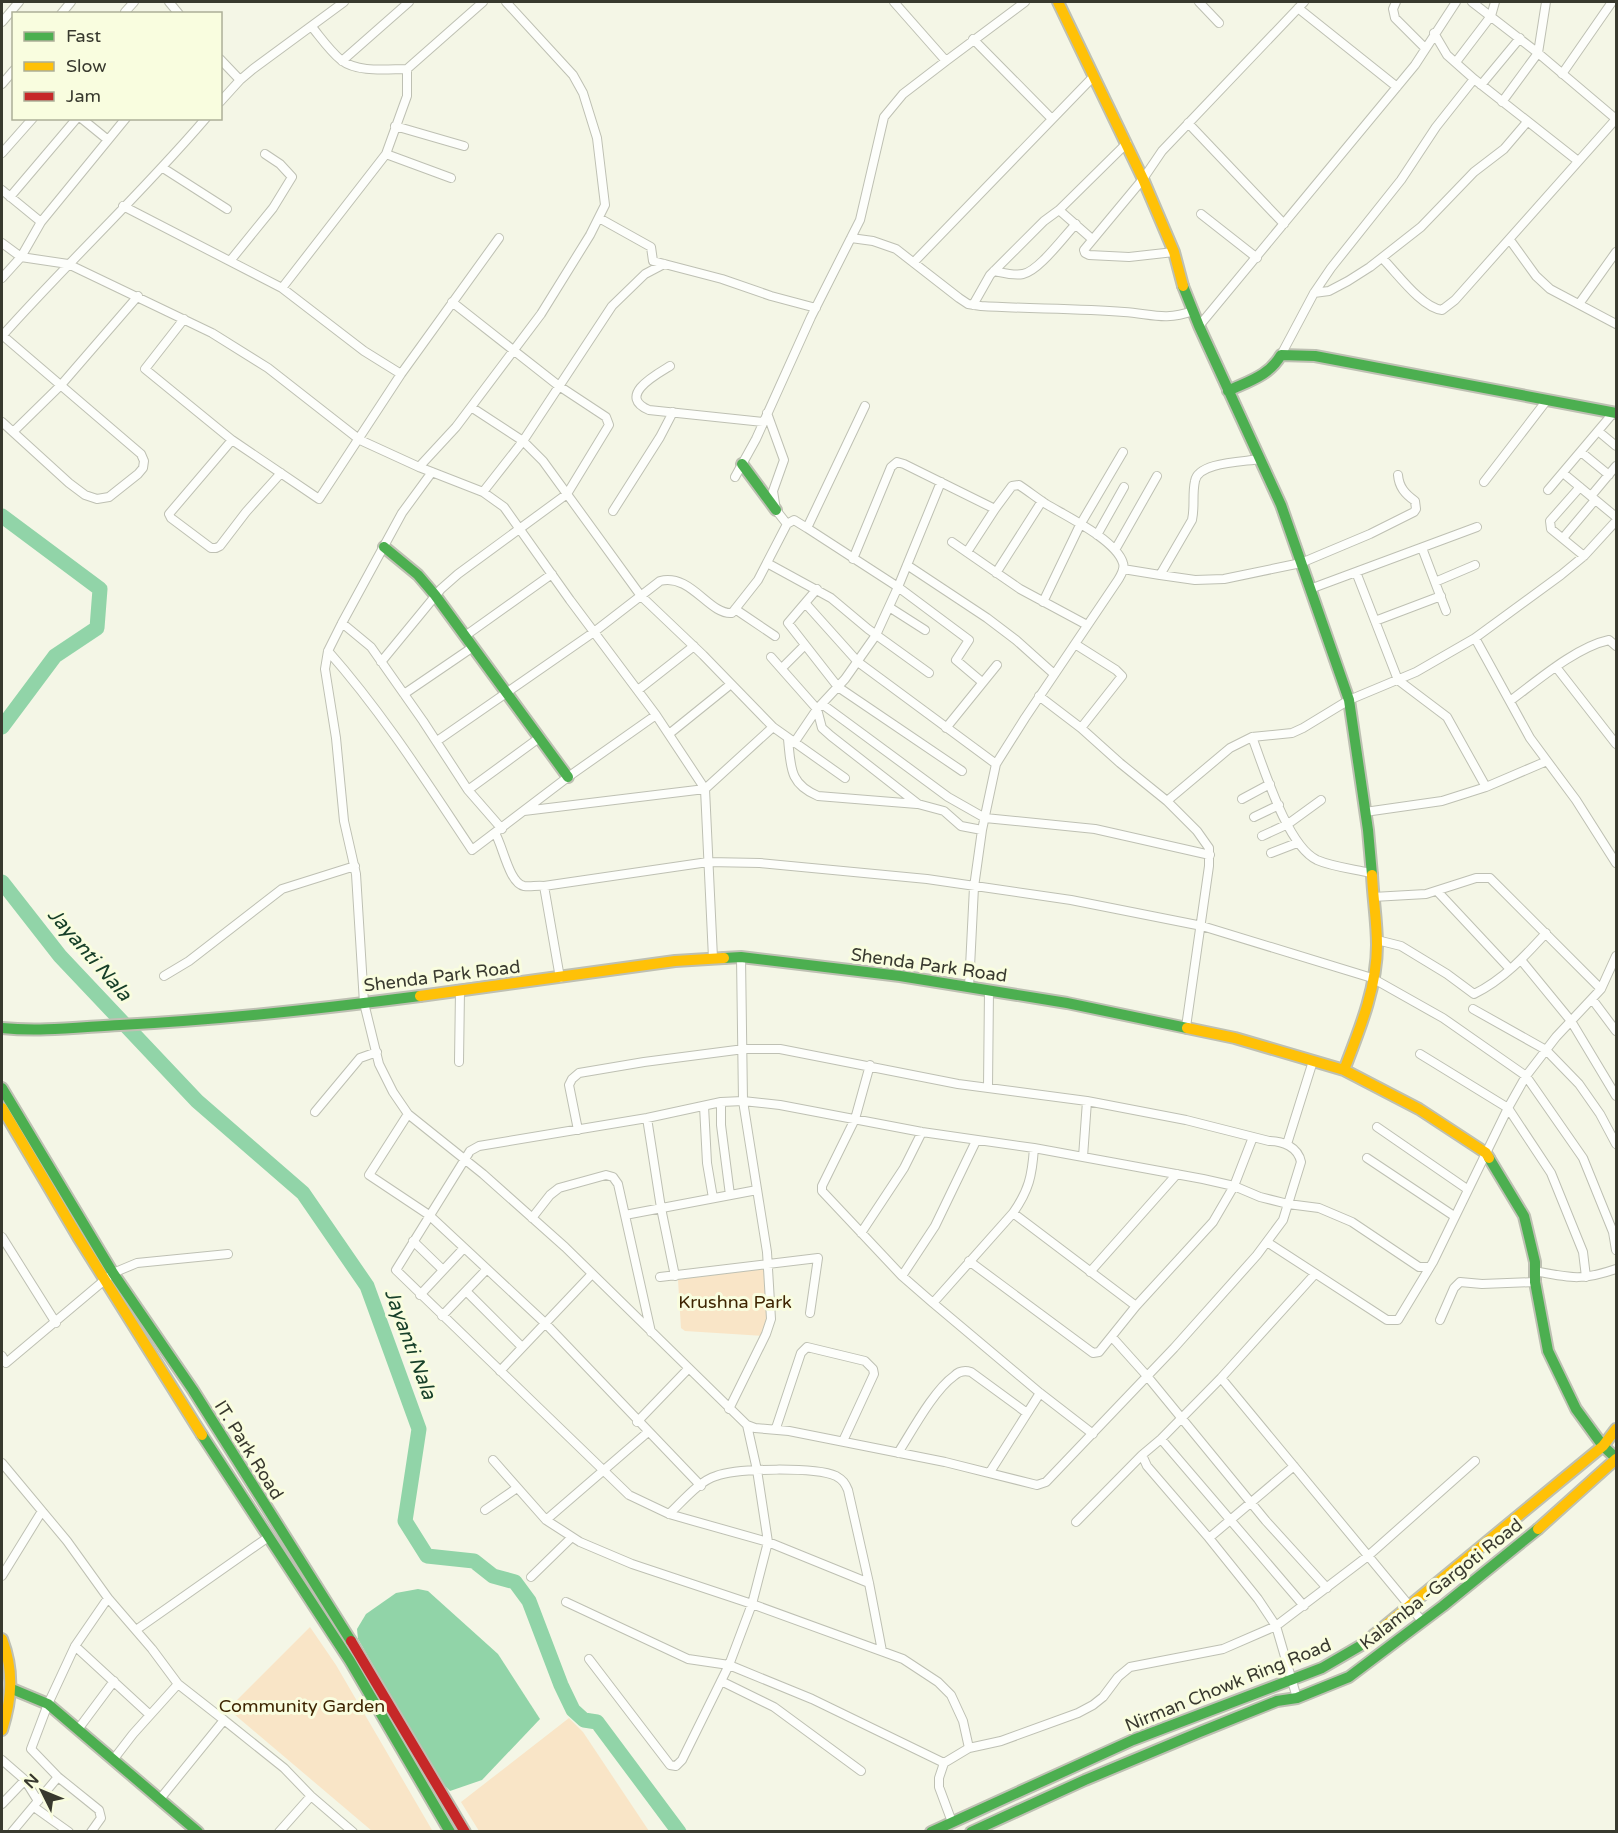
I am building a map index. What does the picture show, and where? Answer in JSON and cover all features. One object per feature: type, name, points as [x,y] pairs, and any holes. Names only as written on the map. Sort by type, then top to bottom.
[{"type":"main road","points":[[1058,2],[1143,179],[1174,252],[1198,326],[1281,505],[1349,700],[1365,812],[1377,940],[1376,962],[1363,1020],[1344,1070]]},
{"type":"main road","points":[[1231,396],[1274,368],[1281,355],[1315,356],[1615,412]]},
{"type":"main road","points":[[742,464],[776,510]]},
{"type":"main road","points":[[384,547],[418,575],[435,595],[568,777]]},
{"type":"main road","name":"Shenda Park Road","points":[[2,1028],[23,1030],[287,1013],[560,978],[675,960],[741,957],[900,976],[989,990],[1067,1003],[1235,1038],[1344,1070],[1419,1109],[1486,1154],[1524,1216],[1535,1262],[1535,1276],[1548,1352],[1576,1409],[1603,1446],[1617,1458]]},
{"type":"main road","name":"IT. Park Road","points":[[2,1088],[170,1386],[267,1538],[355,1669],[450,1832]]},
{"type":"main road","name":"IT. Park Road","points":[[2,1108],[109,1277],[193,1390],[263,1504],[332,1608],[465,1832]]},
{"type":"main road","name":"Nirman Chowk Ring Road","points":[[931,1832],[1133,1740],[1292,1680],[1344,1657],[1365,1643],[1603,1446],[1617,1429]]},
{"type":"main road","name":"Kalamba -Gargoti Road","points":[[971,1832],[1075,1783],[1164,1745],[1277,1701],[1297,1698],[1349,1677],[1547,1521],[1617,1458]]},
{"type":"main road","points":[[2,1639],[11,1667],[12,1689],[2,1730]]},
{"type":"main road","points":[[12,1689],[48,1704],[198,1832]]},
{"type":"street","points":[[2,22],[19,2]]},
{"type":"street","points":[[222,100],[240,80],[344,2]]},
{"type":"street","points":[[342,61],[409,2]]},
{"type":"street","points":[[312,27],[342,61],[358,67],[374,69],[407,69],[483,2]]},
{"type":"street","points":[[419,467],[456,427],[541,314],[590,235],[605,205],[597,138],[583,93],[573,75],[506,2]]},
{"type":"street","points":[[894,2],[946,61]]},
{"type":"street","points":[[735,477],[860,220],[884,117],[903,94],[1025,2]]},
{"type":"street","points":[[1199,2],[1219,23]]},
{"type":"street","points":[[1396,2],[1393,9],[1395,18],[1425,48]]},
{"type":"street","points":[[1198,326],[1257,258],[1397,87],[1456,2]]},
{"type":"street","points":[[1382,258],[1426,304],[1435,310],[1442,310],[1455,300],[1510,240],[1616,119],[1520,38],[1472,2]]},
{"type":"street","points":[[1456,62],[1491,16],[1495,2]]},
{"type":"street","points":[[1502,102],[1538,53],[1546,2]]},
{"type":"street","points":[[1562,74],[1612,2]]},
{"type":"street","points":[[1174,252],[1129,257],[1089,255],[1084,250],[1143,179],[1162,151],[1301,5],[1397,87]]},
{"type":"street","points":[[1434,33],[1447,55],[1502,102],[1578,161]]},
{"type":"street","points":[[1481,85],[1520,38]]},
{"type":"street","points":[[973,39],[1052,118]]},
{"type":"street","points":[[222,61],[240,80]]},
{"type":"street","points":[[282,288],[386,154],[407,96],[407,69]]},
{"type":"street","points":[[2,84],[12,72]]},
{"type":"street","points":[[914,262],[1094,77]]},
{"type":"street","points":[[1281,355],[1330,268],[1401,180],[1436,127],[1474,79]]},
{"type":"street","points":[[2,153],[31,120]]},
{"type":"street","points":[[10,197],[75,120]]},
{"type":"street","points":[[83,120],[108,140]]},
{"type":"street","points":[[2,278],[21,257],[41,222],[124,120]]},
{"type":"street","points":[[2,422],[69,483],[85,495],[97,499],[109,497],[143,468],[144,461],[141,454],[2,336],[123,206],[163,168],[204,120]]},
{"type":"street","points":[[1314,293],[1329,291],[1382,258],[1421,227],[1474,172],[1504,149],[1527,122]]},
{"type":"street","points":[[1188,123],[1284,224]]},
{"type":"street","points":[[395,126],[464,146]]},
{"type":"street","points":[[973,305],[994,271],[1126,144]]},
{"type":"street","points":[[230,261],[273,208],[292,177],[280,164],[265,154]]},
{"type":"street","points":[[386,154],[451,178]]},
{"type":"street","points":[[163,168],[227,209]]},
{"type":"street","points":[[2,190],[41,222]]},
{"type":"street","points":[[123,206],[282,288],[364,351],[401,374]]},
{"type":"street","points":[[1059,210],[1092,239]]},
{"type":"street","points":[[1201,214],[1257,258]]},
{"type":"street","points":[[599,218],[651,247],[653,261],[816,308]]},
{"type":"street","points":[[994,271],[1015,275],[1027,274],[1076,224]]},
{"type":"street","points":[[184,319],[145,369],[232,440],[319,499],[360,440],[401,374],[499,238]]},
{"type":"street","points":[[851,238],[896,249],[959,298],[973,305],[1032,310],[1124,312],[1161,317],[1171,317],[1193,310]]},
{"type":"street","points":[[1510,240],[1542,284],[1563,298],[1617,324]]},
{"type":"street","points":[[2,243],[21,257],[68,264],[212,333],[268,368],[360,440],[419,467],[483,492],[504,507],[656,715],[705,789],[713,958]]},
{"type":"street","points":[[1579,304],[1617,252]]},
{"type":"street","points":[[483,492],[523,441],[612,306],[645,274],[664,264]]},
{"type":"street","points":[[13,432],[61,385],[138,296]]},
{"type":"street","points":[[381,662],[435,595],[458,574],[567,494],[609,426],[606,417],[559,386],[452,302]]},
{"type":"street","points":[[670,366],[647,380],[639,389],[638,402],[643,407],[763,422]]},
{"type":"street","points":[[1484,482],[1547,400]]},
{"type":"street","points":[[471,406],[523,441],[543,461],[641,596],[694,646],[773,727],[845,778]]},
{"type":"street","points":[[807,528],[865,406]]},
{"type":"street","points":[[613,511],[663,432],[673,412]]},
{"type":"street","points":[[1548,490],[1615,412]]},
{"type":"street","points":[[767,413],[784,459],[773,491],[776,510],[787,524]]},
{"type":"street","points":[[1598,431],[1617,446]]},
{"type":"street","points":[[232,440],[169,514],[171,518],[211,548],[220,546],[246,512],[281,473]]},
{"type":"street","points":[[1043,602],[1080,525],[1123,452]]},
{"type":"street","points":[[1581,452],[1609,476]]},
{"type":"street","points":[[1160,575],[1192,520],[1194,483],[1200,471],[1209,467],[1260,459]]},
{"type":"street","points":[[853,559],[894,464],[897,462],[995,509]]},
{"type":"street","points":[[1563,538],[1617,466]]},
{"type":"street","points":[[432,472],[402,513],[342,623],[328,651],[325,669],[336,738],[344,821],[360,907],[364,1003],[379,1064],[393,1092],[408,1114],[464,1159],[565,1247],[591,1275],[747,1425],[755,1428],[776,1428],[990,1472],[1037,1485],[1046,1482],[1147,1376],[1257,1255],[1283,1220],[1301,1162],[1300,1156],[1287,1144],[1186,1120],[1087,1101],[958,1084],[780,1049],[744,1049],[579,1073],[569,1085],[578,1130]]},
{"type":"street","points":[[1167,801],[1230,748],[1252,737],[1292,733],[1349,700],[1416,672],[1475,638],[1571,567],[1617,519],[1563,473]]},
{"type":"street","points":[[1123,569],[1195,580],[1224,579],[1301,563],[1370,534],[1414,512],[1415,501],[1402,489],[1398,475]]},
{"type":"street","points":[[1115,550],[1157,476]]},
{"type":"street","points":[[941,482],[876,635],[838,687],[791,741],[793,773],[798,784],[805,791],[818,795],[918,804],[944,811],[961,826],[982,830]]},
{"type":"street","points":[[967,552],[1009,489],[1015,484],[1097,535],[1115,550],[1123,563],[1123,569],[996,764],[982,830],[974,887],[969,987]]},
{"type":"street","points":[[1097,535],[1124,487]]},
{"type":"street","points":[[1580,487],[1550,521],[1551,529],[1584,556]]},
{"type":"street","points":[[996,573],[1042,501]]},
{"type":"street","points":[[436,741],[594,632],[660,581],[669,579],[687,585],[728,614],[732,613],[758,580],[787,524],[794,520],[898,587],[969,640],[956,660],[982,682]]},
{"type":"street","points":[[1310,589],[1476,527]]},
{"type":"street","points":[[952,542],[1043,602],[1087,625]]},
{"type":"street","points":[[1422,548],[1446,611]]},
{"type":"street","points":[[767,563],[817,589],[929,673]]},
{"type":"street","points":[[907,565],[987,618],[1016,640],[1054,675]]},
{"type":"street","points":[[1435,582],[1475,565]]},
{"type":"street","points":[[1356,572],[1398,680],[1447,717],[1486,788]]},
{"type":"street","points":[[465,636],[552,574]]},
{"type":"street","points":[[817,589],[788,623],[838,687],[962,771]]},
{"type":"street","points":[[1375,621],[1441,596]]},
{"type":"street","points":[[806,604],[858,662],[996,764]]},
{"type":"street","points":[[889,608],[925,630]]},
{"type":"street","points":[[735,609],[775,636]]},
{"type":"street","points":[[342,623],[371,647],[404,694],[498,831],[513,880],[523,886],[543,886],[708,862],[760,863],[927,879],[1071,900],[1202,926],[1372,978],[1443,1018],[1526,1076],[1583,1158],[1617,1250]]},
{"type":"street","points":[[1475,638],[1530,738],[1617,863]]},
{"type":"street","points":[[1510,701],[1556,667],[1599,642],[1609,640],[1617,646]]},
{"type":"street","points":[[1075,644],[1122,676],[1081,728]]},
{"type":"street","points":[[782,668],[805,645]]},
{"type":"street","points":[[638,690],[694,646]]},
{"type":"street","points":[[404,694],[473,647]]},
{"type":"street","points":[[328,651],[389,726],[472,850],[568,777],[656,715]]},
{"type":"street","points":[[771,657],[820,707],[948,797],[985,818],[1095,829],[1210,855]]},
{"type":"street","points":[[946,728],[997,665]]},
{"type":"street","points":[[1556,667],[1617,744]]},
{"type":"street","points":[[669,734],[731,684]]},
{"type":"street","points":[[1039,696],[1081,728],[1167,801],[1206,841],[1210,855],[1202,926],[1186,1028]]},
{"type":"street","points":[[820,707],[820,723],[825,731],[918,804]]},
{"type":"street","points":[[523,811],[705,789],[773,727]]},
{"type":"street","points":[[1252,737],[1297,843],[1317,860],[1371,873]]},
{"type":"street","points":[[468,790],[539,738]]},
{"type":"street","points":[[1365,812],[1442,801],[1486,788],[1547,761]]},
{"type":"street","points":[[1242,799],[1270,784]]},
{"type":"street","points":[[1262,836],[1288,824],[1321,800]]},
{"type":"street","points":[[1254,816],[1279,805]]},
{"type":"street","points":[[1271,853],[1297,843]]},
{"type":"street","points":[[1609,851],[1617,846]]},
{"type":"street","points":[[164,976],[189,961],[282,889],[354,866]]},
{"type":"street","points":[[1373,897],[1426,894],[1476,878],[1490,878],[1601,989]]},
{"type":"street","points":[[543,886],[560,978]]},
{"type":"street","points":[[1438,892],[1510,969]]},
{"type":"street","points":[[1377,940],[1401,946],[1447,974],[1474,994],[1485,989],[1521,960],[1546,933]]},
{"type":"street","points":[[1267,1242],[1387,1320],[1398,1320],[1428,1267],[1433,1263],[1467,1189],[1526,1076],[1571,1021],[1601,989],[1617,956]]},
{"type":"street","points":[[729,1409],[766,1334],[771,1319],[768,1263],[743,1101],[741,957]]},
{"type":"street","points":[[1521,960],[1571,1021],[1617,1096]]},
{"type":"street","points":[[1607,978],[1617,983]]},
{"type":"street","points":[[988,1087],[989,990]]},
{"type":"street","points":[[459,1062],[460,991]]},
{"type":"street","points":[[1592,999],[1617,1031]]},
{"type":"street","points":[[1473,1009],[1546,1050],[1579,1084],[1617,1144]]},
{"type":"street","points":[[315,1112],[360,1058],[377,1052]]},
{"type":"street","points":[[1420,1054],[1508,1108],[1551,1173],[1583,1252],[1586,1277]]},
{"type":"street","points":[[1287,1144],[1313,1061]]},
{"type":"street","points":[[870,1065],[855,1119],[822,1186],[822,1191],[902,1276],[1040,1393],[1093,1434]]},
{"type":"street","points":[[869,1583],[768,1542],[669,1514],[629,1495],[396,1270],[470,1151],[479,1146],[647,1118],[721,1102],[743,1101],[780,1105],[922,1132],[1034,1148],[1234,1186],[1260,1197],[1331,1212],[1352,1222],[1419,1267],[1428,1267]]},
{"type":"street","points":[[1083,1157],[1087,1101]]},
{"type":"street","points":[[721,1102],[721,1125],[730,1195]]},
{"type":"street","points":[[704,1106],[707,1163],[713,1198]]},
{"type":"street","points":[[408,1114],[369,1175],[429,1215],[545,1323],[700,1486]]},
{"type":"street","points":[[647,1118],[675,1276]]},
{"type":"street","points":[[1377,1126],[1467,1189]]},
{"type":"street","points":[[861,1233],[904,1168],[922,1132]]},
{"type":"street","points":[[969,1261],[1093,1353],[1099,1352],[1136,1306],[1213,1222],[1234,1186],[1253,1137]]},
{"type":"street","points":[[902,1276],[935,1226],[976,1141]]},
{"type":"street","points":[[933,1302],[1022,1200],[1030,1181],[1034,1148]]},
{"type":"street","points":[[1367,1158],[1454,1216]]},
{"type":"street","points":[[1090,1272],[1177,1174]]},
{"type":"street","points":[[532,1218],[550,1195],[559,1188],[606,1175],[613,1177],[618,1184],[651,1333]]},
{"type":"street","points":[[625,1215],[757,1190]]},
{"type":"street","points":[[1013,1213],[1136,1306]]},
{"type":"street","points":[[2,1237],[56,1323]]},
{"type":"street","points":[[413,1241],[443,1270]]},
{"type":"street","points":[[420,1295],[464,1248]]},
{"type":"street","points":[[3,1362],[56,1323],[109,1277],[137,1263],[228,1254]]},
{"type":"street","points":[[660,1277],[818,1258],[810,1313]]},
{"type":"street","points":[[442,1316],[487,1269]]},
{"type":"street","points":[[1440,1320],[1454,1288],[1460,1282],[1482,1284],[1535,1276],[1574,1278],[1617,1269]]},
{"type":"street","points":[[1076,1522],[1221,1378],[1315,1274]]},
{"type":"street","points":[[500,1371],[591,1275]]},
{"type":"street","points":[[466,1291],[522,1347]]},
{"type":"street","points":[[1112,1337],[1327,1588]]},
{"type":"street","points":[[776,1428],[801,1353],[807,1347],[864,1361],[873,1369],[874,1374],[843,1442]]},
{"type":"street","points":[[637,1422],[688,1369]]},
{"type":"street","points":[[898,1453],[935,1397],[952,1377],[960,1372],[971,1372],[1027,1413]]},
{"type":"street","points":[[1221,1378],[1422,1621]]},
{"type":"street","points":[[990,1472],[1040,1393]]},
{"type":"street","points":[[589,1659],[670,1765],[676,1766],[682,1760],[729,1665],[752,1604],[768,1542],[757,1470],[747,1425]]},
{"type":"street","points":[[546,1520],[648,1432]]},
{"type":"street","points":[[1161,1439],[1305,1606]]},
{"type":"street","points":[[1142,1455],[1147,1466],[1209,1538],[1258,1599],[1276,1626],[1297,1698]]},
{"type":"street","points":[[493,1460],[546,1520],[571,1538],[632,1564],[752,1604],[903,1659],[938,1682],[951,1695],[963,1721],[969,1748]]},
{"type":"street","points":[[952,1822],[939,1787],[939,1778],[944,1763],[969,1748],[1001,1741],[1078,1713],[1103,1698],[1118,1677],[1130,1667],[1223,1648],[1276,1626],[1368,1556],[1475,1461]]},
{"type":"street","points":[[2,1463],[178,1684],[284,1768],[311,1796],[353,1832]]},
{"type":"street","points":[[1209,1538],[1233,1521],[1294,1466]]},
{"type":"street","points":[[669,1514],[700,1486],[715,1476],[757,1470],[812,1472],[834,1476],[844,1481],[869,1583],[882,1651]]},
{"type":"street","points":[[485,1510],[517,1488]]},
{"type":"street","points":[[2,1576],[42,1511]]},
{"type":"street","points":[[136,1630],[267,1538]]},
{"type":"street","points":[[531,1577],[571,1538]]},
{"type":"street","points":[[91,1832],[101,1818],[99,1810],[58,1776],[31,1749],[48,1704],[75,1646],[108,1598]]},
{"type":"street","points":[[566,1602],[688,1659],[729,1665],[812,1699],[944,1763]]},
{"type":"street","points":[[75,1646],[150,1715]]},
{"type":"street","points":[[78,1728],[114,1681]]},
{"type":"street","points":[[721,1681],[774,1707],[861,1771]]},
{"type":"street","points":[[113,1760],[178,1684]]},
{"type":"street","points":[[160,1799],[224,1720]]},
{"type":"street","points":[[2,1760],[24,1780],[36,1804],[69,1832]]},
{"type":"street","points":[[12,1832],[58,1776]]},
{"type":"street","points":[[2,1803],[24,1780]]},
{"type":"street","points":[[279,1832],[311,1796]]},
{"type":"green space","name":"Krushna Park","points":[[764,1264],[771,1319],[764,1336],[685,1331],[681,1328],[678,1280]]},
{"type":"green space","name":"Community Garden","points":[[310,1627],[336,1665],[432,1830],[372,1831],[228,1709]]},
{"type":"green space","points":[[569,1718],[583,1732],[649,1831],[479,1831],[461,1802]]},
{"type":"shaded area","points":[[418,1589],[428,1591],[498,1654],[540,1719],[482,1780],[450,1791],[439,1780],[358,1639],[357,1629],[366,1614],[396,1593]]},
{"type":"waterway","name":"Jayanti Nala","points":[[2,516],[100,589],[97,628],[55,656],[2,727]]},
{"type":"waterway","name":"Jayanti Nala","points":[[2,882],[60,956],[197,1101],[303,1193],[367,1286],[419,1429],[405,1521],[427,1556],[474,1561],[493,1576],[515,1582],[529,1601],[573,1710],[584,1720],[597,1722],[679,1832]]},
{"type":"traffic: fast","points":[[1183,286],[1281,505],[1349,700],[1368,830],[1372,875]]},
{"type":"traffic: fast","points":[[1228,391],[1264,373],[1281,355],[1315,356],[1616,413]]},
{"type":"traffic: fast","points":[[742,464],[776,510]]},
{"type":"traffic: fast","points":[[384,547],[418,575],[435,595],[568,777]]},
{"type":"traffic: fast","points":[[724,958],[741,957],[900,976],[1067,1003],[1187,1028]]},
{"type":"traffic: fast","points":[[2,1028],[61,1029],[195,1020],[308,1010],[420,996]]},
{"type":"traffic: fast","points":[[2,1088],[113,1273],[193,1390],[351,1641]]},
{"type":"traffic: fast","points":[[1489,1158],[1524,1216],[1535,1262],[1535,1282],[1548,1351],[1576,1409],[1603,1446],[1616,1458]]},
{"type":"traffic: fast","points":[[202,1435],[350,1661],[450,1832]]},
{"type":"traffic: fast","points":[[971,1832],[1085,1780],[1200,1732],[1277,1701],[1297,1698],[1349,1677],[1443,1606],[1538,1529]]},
{"type":"traffic: fast","points":[[931,1832],[1133,1740],[1322,1668],[1365,1643],[1374,1635]]},
{"type":"traffic: fast","points":[[12,1689],[48,1704],[198,1832]]},
{"type":"traffic: slow","points":[[1058,2],[1143,179],[1174,252],[1183,286]]},
{"type":"traffic: slow","points":[[1344,1070],[1366,1009],[1374,977],[1377,945],[1372,875]]},
{"type":"traffic: slow","points":[[420,996],[675,961],[724,958]]},
{"type":"traffic: slow","points":[[1187,1028],[1235,1038],[1344,1070],[1419,1109],[1486,1153],[1489,1158]]},
{"type":"traffic: slow","points":[[2,1108],[78,1237],[202,1435]]},
{"type":"traffic: slow","points":[[1374,1635],[1603,1446],[1616,1429]]},
{"type":"traffic: slow","points":[[1538,1529],[1616,1459]]},
{"type":"traffic: slow","points":[[2,1639],[10,1673],[10,1696],[2,1730]]},
{"type":"traffic: jam","points":[[351,1641],[465,1832]]}]
